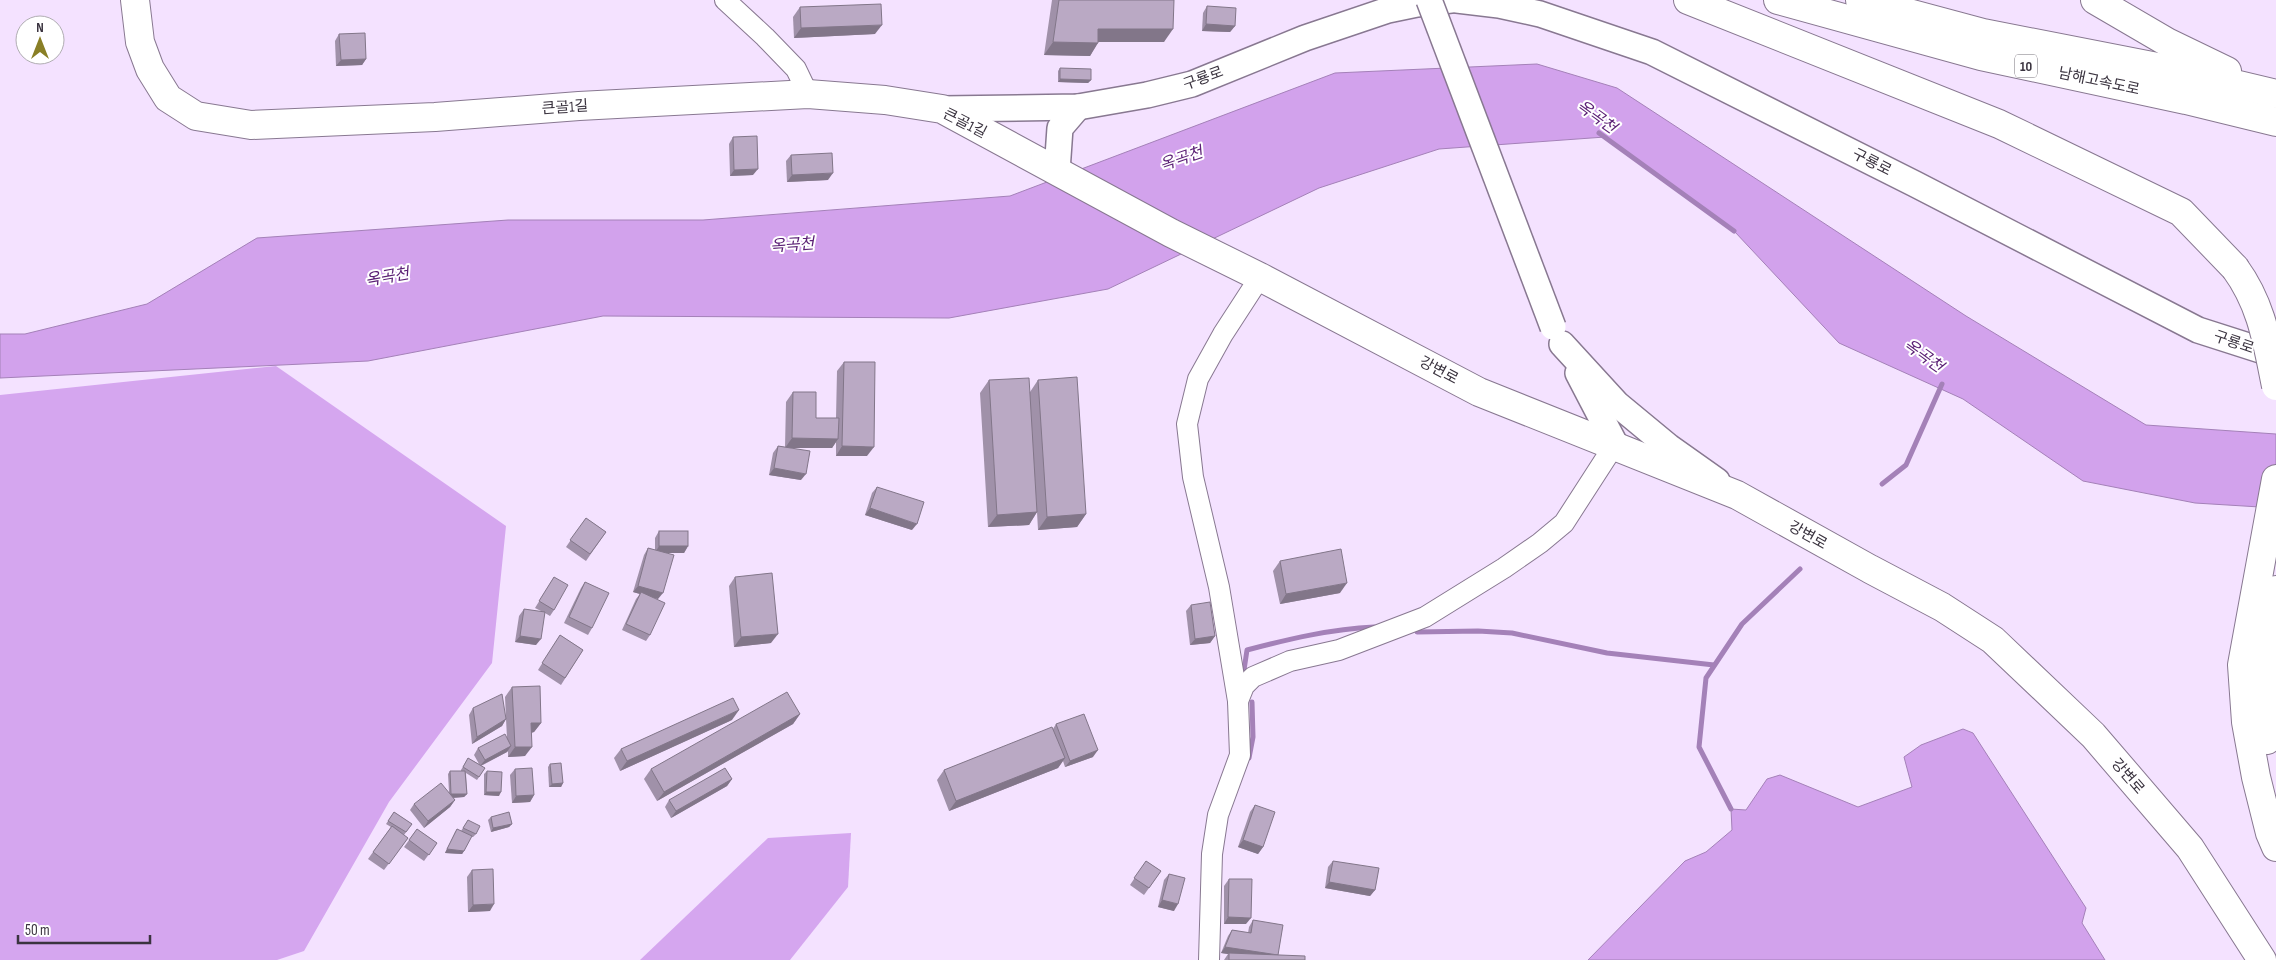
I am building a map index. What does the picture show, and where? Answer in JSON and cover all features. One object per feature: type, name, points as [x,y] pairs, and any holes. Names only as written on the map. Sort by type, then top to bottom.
[{"type":"main road","name":"큰골1길","points":[[135,0],[140,42],[150,70],[168,98],[196,116],[251,125],[436,117],[579,106],[808,94],[885,100],[942,110],[1236,266]]},
{"type":"main road","points":[[1688,0],[1999,124],[2181,212],[2234,268],[2250,288],[2264,327],[2276,386]]},
{"type":"main road","name":"남해고속도로","points":[[1778,0],[1980,56],[2186,100],[2276,122]]},
{"type":"main road","name":"남해고속도로","points":[[1860,0],[1984,33],[2193,74],[2274,93]]},
{"type":"main road","points":[[2095,0],[2167,42],[2274,93]]},
{"type":"main road","name":"강변로","points":[[1236,266],[1479,392],[1519,409],[1615,444],[1737,495],[1942,607],[1993,640],[2093,735],[2190,848],[2262,960]]},
{"type":"main road","points":[[2276,479],[2266,603],[2263,719],[2276,786]]},
{"type":"main road","points":[[2266,603],[2242,665],[2246,722],[2256,776],[2270,833],[2276,847]]},
{"type":"street","points":[[725,0],[796,69],[808,94]]},
{"type":"street","points":[[1238,701],[1244,686],[1252,677],[1290,661],[1339,650],[1425,617],[1504,568],[1540,543],[1564,523],[1615,444],[1558,335],[1429,0]]},
{"type":"street","name":"구룡로","points":[[942,110],[1078,107],[1147,95],[1192,84],[1305,38],[1388,10],[1418,4],[1455,0],[1499,5],[1540,14],[1652,52],[1915,184],[2198,330],[2276,355]]},
{"type":"street","points":[[1057,171],[1060,128],[1078,107]]},
{"type":"street","points":[[1208,960],[1212,854],[1218,815],[1240,754],[1238,701],[1219,587],[1193,477],[1187,424],[1198,379],[1222,334],[1260,277]]},
{"type":"street","points":[[1558,335],[1617,404],[1669,447],[1737,495]]},
{"type":"shaded area","points":[[276,366],[506,526],[492,663],[389,802],[304,951],[277,960],[0,960],[0,395]]},
{"type":"shaded area","points":[[851,833],[848,887],[790,960],[640,960],[768,838]]},
{"type":"water","points":[[1537,64],[1617,88],[1966,316],[2146,425],[2276,434],[2276,508],[2195,503],[2083,481],[1963,399],[1839,343],[1735,232],[1605,137],[1439,149],[1319,188],[1108,289],[949,318],[603,316],[368,361],[0,378],[0,334],[25,334],[147,304],[257,238],[508,220],[703,220],[1010,196],[1335,73]]},
{"type":"water","points":[[1963,729],[1973,733],[2086,908],[2082,923],[2105,960],[1588,960],[1685,861],[1706,852],[1732,830],[1731,809],[1746,810],[1767,779],[1780,775],[1858,807],[1912,787],[1904,757],[1921,745]]},
{"type":"building","points":[[1059,0],[1174,0],[1173,29],[1098,29],[1098,43],[1053,42]]},
{"type":"building","points":[[881,4],[882,25],[801,28],[800,7]]},
{"type":"building","points":[[1207,6],[1236,8],[1235,26],[1206,24]]},
{"type":"building","points":[[365,33],[366,59],[341,60],[339,34]]},
{"type":"building","points":[[1060,68],[1091,69],[1091,80],[1060,79]]},
{"type":"building","points":[[757,136],[758,169],[734,170],[733,137]]},
{"type":"building","points":[[832,153],[833,173],[792,175],[791,155]]},
{"type":"building","points":[[844,362],[875,362],[874,447],[842,446]]},
{"type":"building","points":[[1077,377],[1086,514],[1047,517],[1038,380]]},
{"type":"building","points":[[1029,378],[1037,512],[997,515],[989,380]]},
{"type":"building","points":[[793,392],[816,392],[816,418],[839,418],[838,439],[792,438]]},
{"type":"building","points":[[778,446],[810,451],[806,474],[774,468]]},
{"type":"building","points":[[877,487],[924,502],[917,524],[870,508]]},
{"type":"building","points":[[586,518],[606,532],[590,554],[570,540]]},
{"type":"building","points":[[659,531],[688,531],[688,546],[659,546]]},
{"type":"building","points":[[648,548],[674,555],[663,593],[638,586]]},
{"type":"building","points":[[1341,549],[1347,583],[1286,594],[1280,561]]},
{"type":"building","points":[[772,573],[778,634],[741,637],[735,577]]},
{"type":"building","points":[[554,577],[568,585],[554,610],[539,601]]},
{"type":"building","points":[[585,582],[609,593],[592,628],[569,617]]},
{"type":"building","points":[[641,592],[665,603],[650,635],[626,624]]},
{"type":"building","points":[[1210,602],[1215,636],[1195,639],[1191,605]]},
{"type":"building","points":[[524,609],[545,612],[541,639],[520,636]]},
{"type":"building","points":[[560,635],[583,650],[565,678],[542,663]]},
{"type":"building","points":[[540,686],[541,723],[531,723],[532,747],[515,747],[512,687]]},
{"type":"building","points":[[787,692],[800,714],[664,792],[651,769]]},
{"type":"building","points":[[502,694],[506,719],[477,737],[473,708]]},
{"type":"building","points":[[733,698],[739,710],[627,761],[621,749]]},
{"type":"building","points":[[1084,714],[1098,750],[1070,761],[1056,724]]},
{"type":"building","points":[[1052,727],[1065,758],[956,801],[944,770]]},
{"type":"building","points":[[505,734],[511,746],[485,760],[478,748]]},
{"type":"building","points":[[468,758],[485,768],[479,777],[463,767]]},
{"type":"building","points":[[561,763],[563,783],[552,784],[550,764]]},
{"type":"building","points":[[532,768],[534,795],[516,796],[515,769]]},
{"type":"building","points":[[725,768],[732,779],[676,811],[669,800]]},
{"type":"building","points":[[450,771],[465,771],[467,794],[451,794]]},
{"type":"building","points":[[487,771],[502,772],[501,792],[486,792]]},
{"type":"building","points":[[441,783],[455,800],[428,821],[414,804]]},
{"type":"building","points":[[1255,805],[1275,812],[1263,847],[1243,840]]},
{"type":"building","points":[[394,812],[412,824],[406,832],[388,821]]},
{"type":"building","points":[[509,812],[512,824],[493,828],[491,817]]},
{"type":"building","points":[[468,820],[480,826],[476,834],[463,828]]},
{"type":"building","points":[[392,826],[408,838],[389,864],[373,852]]},
{"type":"building","points":[[417,829],[437,843],[429,855],[409,840]]},
{"type":"building","points":[[457,829],[472,836],[464,851],[447,849]]},
{"type":"building","points":[[1146,861],[1161,871],[1149,888],[1134,878]]},
{"type":"building","points":[[1333,861],[1379,868],[1375,890],[1329,882]]},
{"type":"building","points":[[493,869],[494,904],[473,905],[472,870]]},
{"type":"building","points":[[1169,874],[1185,878],[1178,904],[1162,900]]},
{"type":"building","points":[[1229,879],[1252,879],[1251,918],[1228,917]]},
{"type":"building","points":[[1253,920],[1283,925],[1278,955],[1225,947],[1232,930],[1251,933]]},
{"type":"building","points":[[1229,953],[1305,956],[1305,960],[1229,960]]},
{"type":"waterway","name":"옥곡천","points":[[1599,133],[1734,231]]},
{"type":"waterway","points":[[1882,484],[1906,465],[1942,384]]},
{"type":"waterway","points":[[1731,809],[1699,747],[1706,678],[1742,624],[1800,569]]},
{"type":"waterway","points":[[1244,670],[1247,650],[1310,635],[1374,627]]},
{"type":"waterway","points":[[1417,632],[1478,631],[1512,633],[1607,653],[1714,665]]},
{"type":"waterway","points":[[1249,758],[1253,737],[1252,702]]}]
